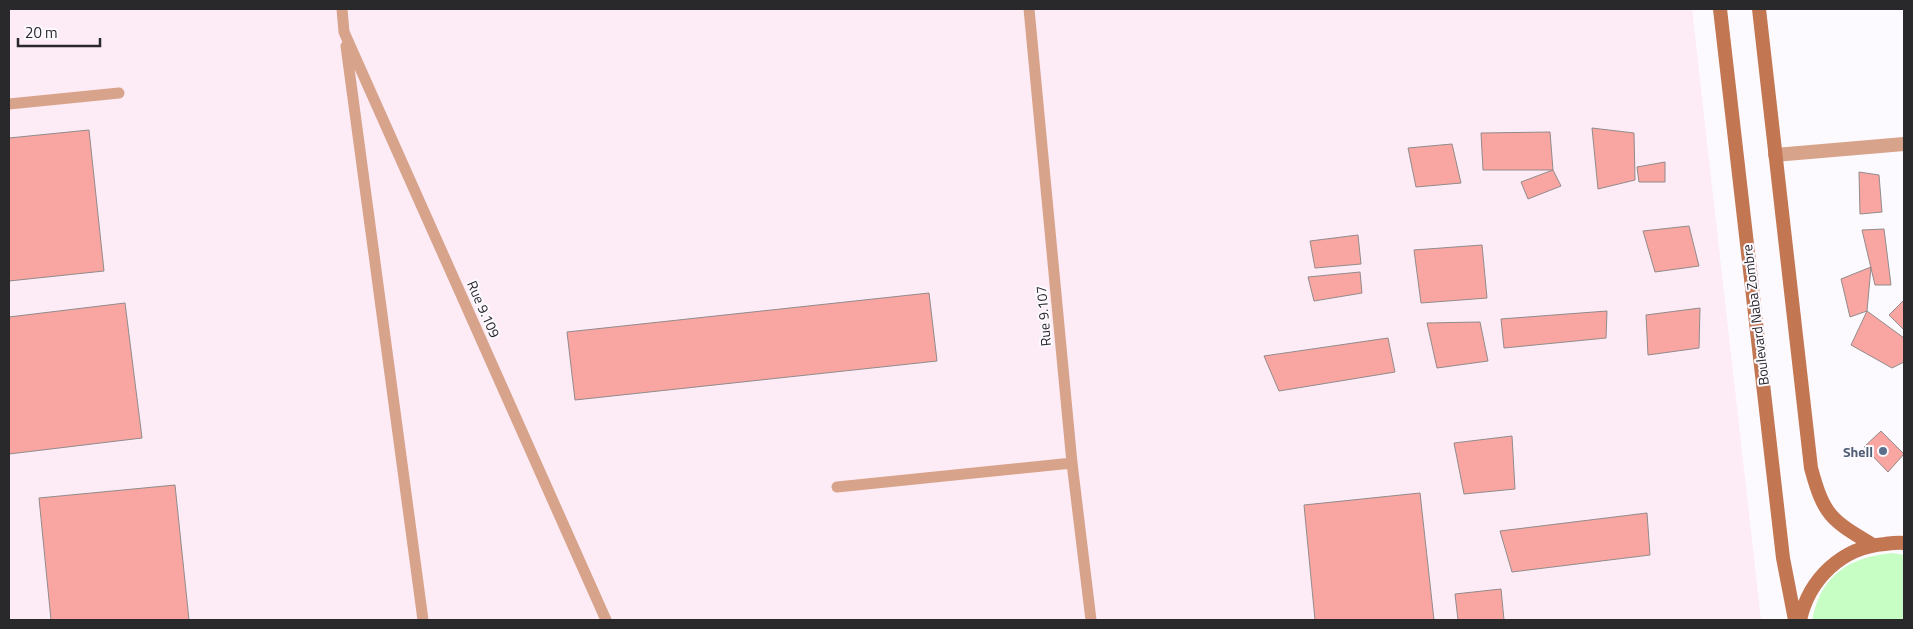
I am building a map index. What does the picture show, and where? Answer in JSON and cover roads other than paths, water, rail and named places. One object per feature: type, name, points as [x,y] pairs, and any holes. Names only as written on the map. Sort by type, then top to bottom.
[{"type":"main road","name":"Boulevard Naba Zombre","points":[[1720,9],[1782,558],[1795,620]]},
{"type":"main road","points":[[1759,9],[1811,468],[1818,494],[1831,516],[1846,529],[1873,545]]},
{"type":"main road","points":[[1800,620],[1802,607],[1813,585],[1830,567],[1850,553],[1873,545],[1904,543]]},
{"type":"street","points":[[1775,155],[1904,144]]},
{"type":"lane","name":"Rue 9.109","points":[[342,9],[344,32],[606,620]]},
{"type":"lane","name":"Rue 9.107","points":[[1029,9],[1072,463],[1091,620]]},
{"type":"lane","points":[[344,32],[423,620]]},
{"type":"lane","points":[[9,104],[119,93]]},
{"type":"lane","points":[[837,488],[1072,463]]},
{"type":"place","name":"Shell","points":[[1883,451]]}]
